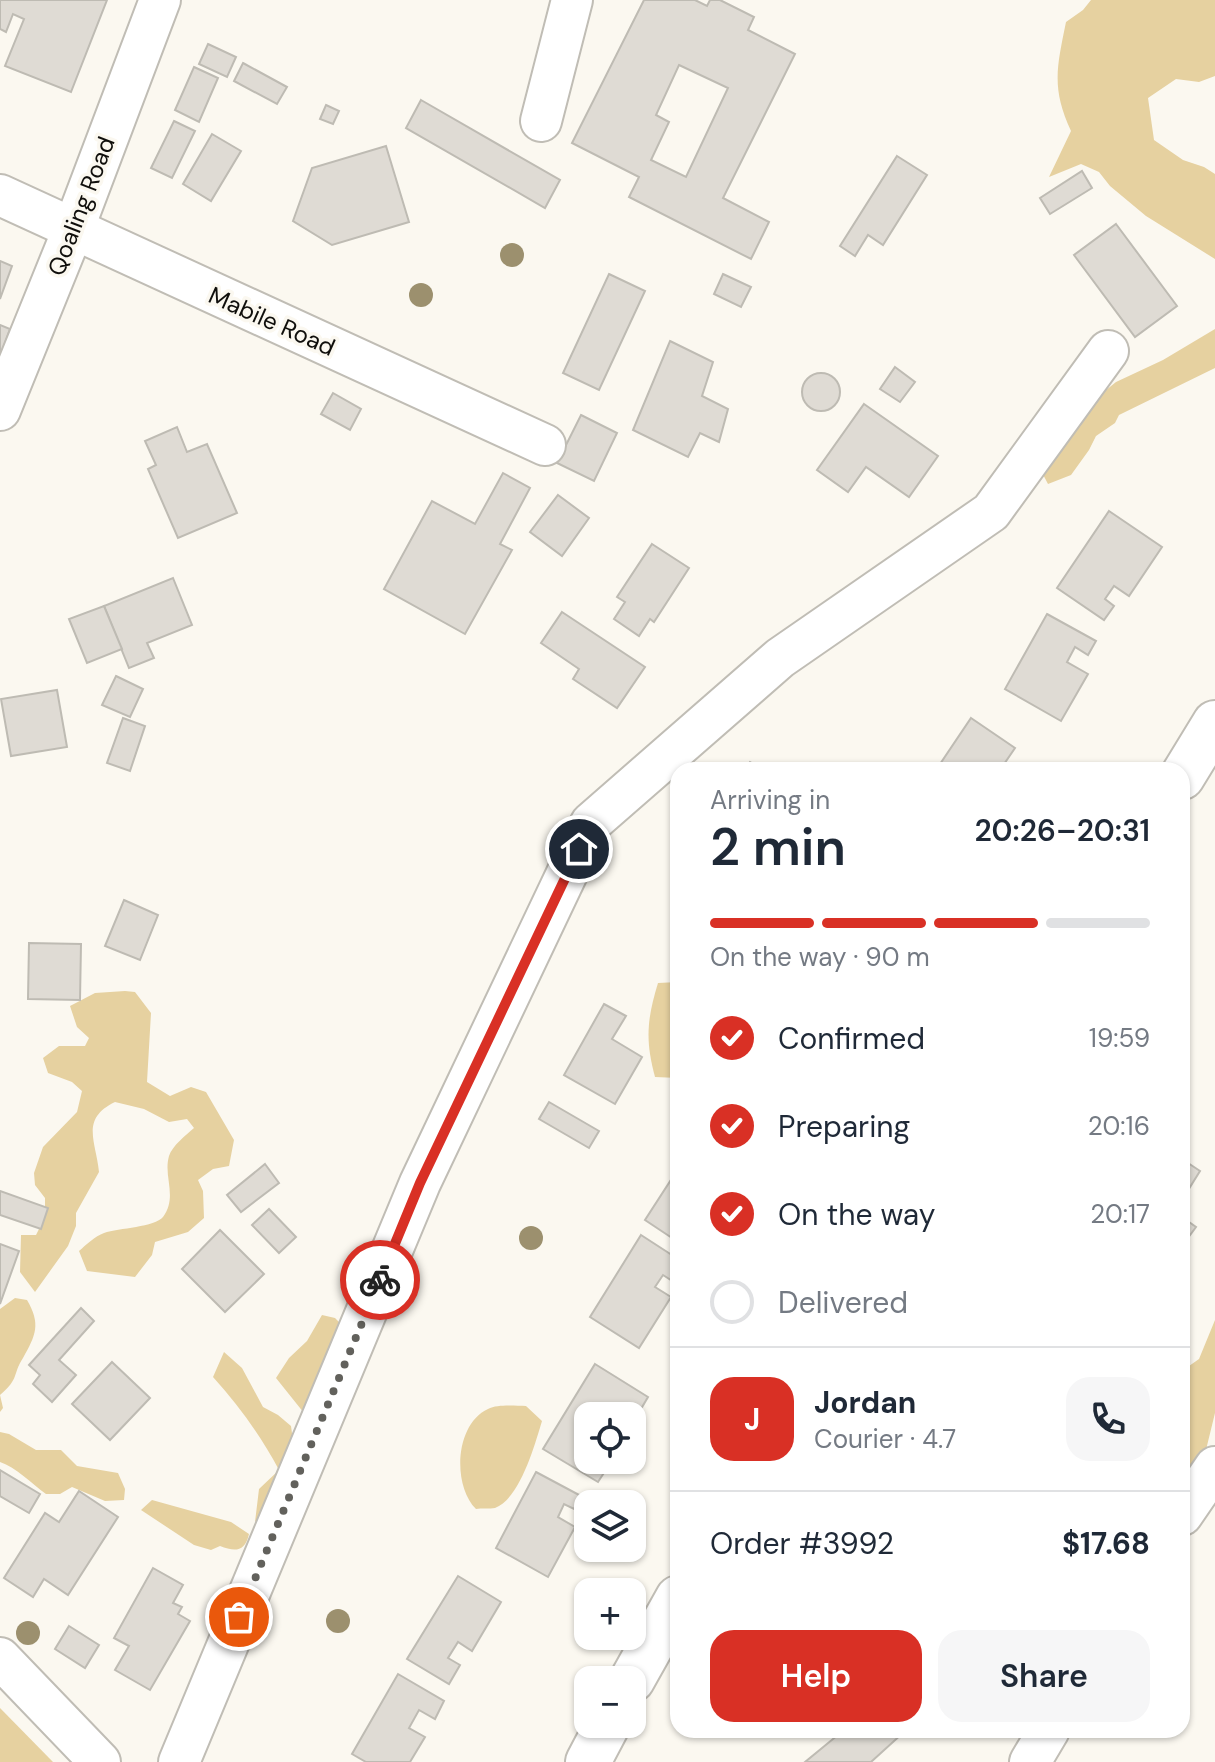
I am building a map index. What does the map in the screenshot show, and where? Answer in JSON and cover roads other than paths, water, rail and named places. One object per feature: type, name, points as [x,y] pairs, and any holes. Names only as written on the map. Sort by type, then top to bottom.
[{"type":"main road","points":[[1190,764],[1215,723]]},
{"type":"main road","points":[[640,1666],[670,1612]]},
{"type":"main road","points":[[588,1762],[601,1738]]},
{"type":"street","name":"Qoaling Road","points":[[0,410],[73,230],[160,0]]},
{"type":"street","points":[[541,121],[572,0]]},
{"type":"street","name":"Mabile Road","points":[[0,195],[545,445]]},
{"type":"street","points":[[179,1762],[420,1183],[591,823],[780,658],[991,512],[1108,351]]},
{"type":"street","points":[[1190,1503],[1215,1467]]},
{"type":"street","points":[[0,1658],[100,1762]]},
{"type":"street","points":[[1030,1762],[1044,1738]]}]
